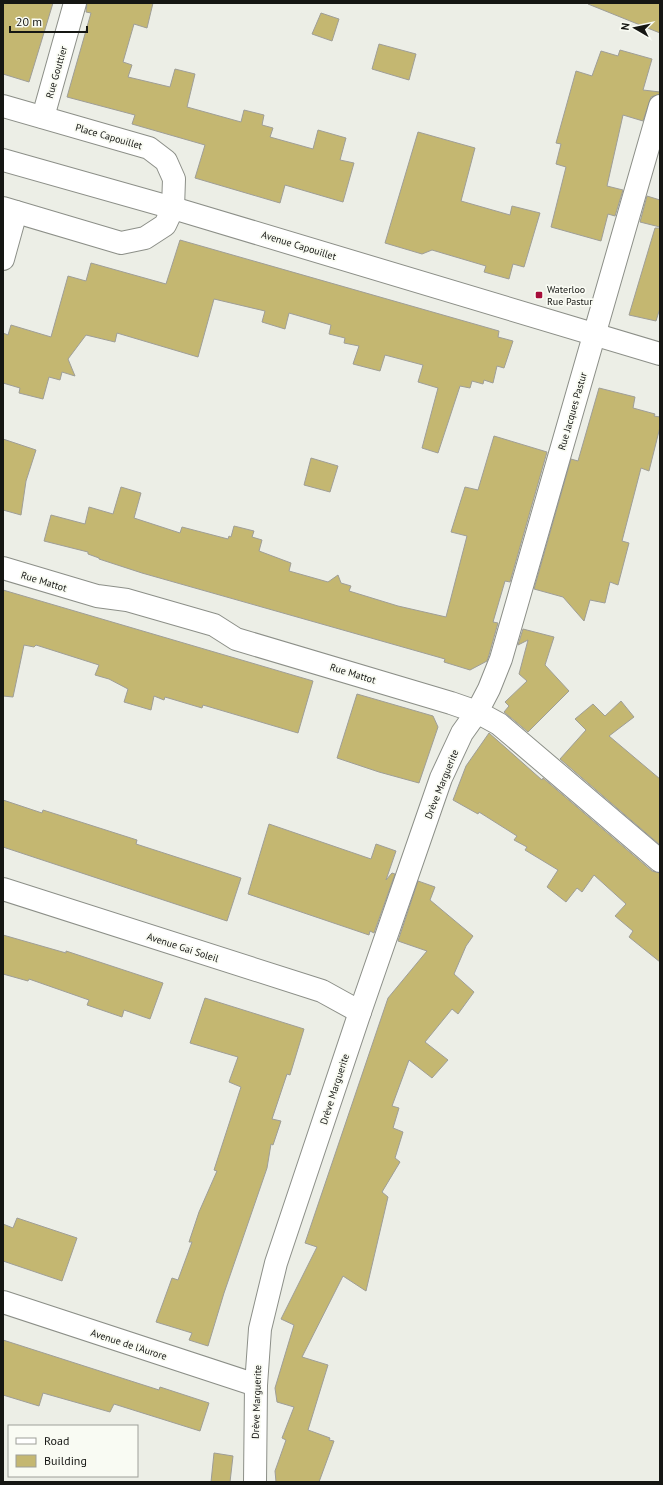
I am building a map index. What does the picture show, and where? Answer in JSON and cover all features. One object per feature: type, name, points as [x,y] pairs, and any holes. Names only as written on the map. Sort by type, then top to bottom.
[{"type":"street","name":"Rue Gouttier","points":[[43,117],[75,3]]},
{"type":"street","name":"Place Capouillet","points":[[3,106],[149,148],[166,161],[174,179],[173,208],[165,224],[145,238],[121,243],[9,210]]},
{"type":"street","name":"Rue Jacques Pastur","points":[[477,712],[501,659],[660,106]]},
{"type":"street","name":"Avenue Capouillet","points":[[3,160],[173,208],[660,354]]},
{"type":"street","points":[[3,259],[9,210]]},
{"type":"street","name":"Rue Mattot","points":[[3,568],[97,596],[127,600],[214,625],[236,639],[477,712],[499,724],[660,861]]},
{"type":"street","name":"Drève Marguerite","points":[[255,1482],[256,1385],[260,1329],[276,1263],[360,1012],[441,778],[462,733],[477,712]]},
{"type":"street","name":"Avenue Gai Soleil","points":[[3,889],[322,991],[360,1012]]},
{"type":"street","name":"Avenue de l'Aurore","points":[[3,1302],[256,1385]]},
{"type":"building","points":[[3,3],[53,3],[29,82],[3,74]]},
{"type":"building","points":[[87,3],[153,3],[147,28],[134,24],[123,62],[132,65],[128,77],[170,87],[175,69],[195,74],[187,107],[241,122],[244,110],[264,115],[262,125],[273,128],[270,137],[313,149],[318,130],[346,138],[340,160],[354,163],[343,202],[285,185],[280,203],[195,178],[205,145],[132,124],[135,115],[67,97],[91,13],[86,12]]},
{"type":"building","points":[[660,3],[660,33],[588,4]]},
{"type":"building","points":[[321,13],[339,19],[332,41],[312,34]]},
{"type":"building","points":[[379,44],[416,54],[409,80],[372,69]]},
{"type":"building","points":[[620,50],[652,59],[643,90],[660,92],[660,94],[651,97],[643,121],[623,115],[607,186],[623,190],[615,216],[608,214],[601,241],[551,227],[566,167],[556,164],[561,144],[556,143],[576,71],[592,76],[601,51],[618,56]]},
{"type":"building","points":[[418,132],[475,148],[461,201],[510,215],[512,206],[540,213],[524,267],[513,264],[509,279],[484,272],[486,266],[432,250],[422,254],[385,243]]},
{"type":"building","points":[[647,196],[660,200],[660,227],[640,222]]},
{"type":"building","points":[[655,228],[660,228],[660,308],[656,321],[629,315]]},
{"type":"building","points":[[180,240],[499,331],[498,337],[513,341],[504,368],[497,366],[493,383],[484,380],[483,384],[472,381],[470,388],[460,386],[438,453],[422,448],[438,388],[418,382],[423,365],[385,355],[380,371],[353,364],[359,346],[344,343],[345,338],[329,334],[331,325],[289,313],[285,329],[262,322],[265,311],[214,299],[198,357],[117,333],[115,342],[86,335],[68,359],[75,376],[62,372],[60,380],[49,377],[43,399],[19,393],[20,388],[3,383],[3,333],[8,335],[11,325],[51,337],[68,276],[86,281],[91,263],[166,284]]},
{"type":"building","points":[[599,388],[635,397],[633,408],[655,414],[654,416],[660,417],[660,427],[649,471],[641,468],[622,541],[629,543],[618,585],[610,582],[605,603],[590,600],[584,621],[563,597],[534,589],[571,459],[578,461]]},
{"type":"building","points":[[494,436],[547,452],[510,582],[505,581],[493,622],[498,623],[487,661],[470,670],[444,662],[445,659],[142,573],[99,559],[88,554],[88,552],[44,541],[51,515],[85,524],[89,507],[113,514],[121,487],[141,493],[134,518],[180,533],[182,527],[228,539],[229,536],[231,537],[234,526],[254,531],[252,537],[262,540],[259,551],[291,563],[289,571],[328,582],[338,575],[341,583],[351,586],[349,591],[398,606],[446,617],[467,536],[451,532],[465,487],[478,490]]},
{"type":"building","points":[[3,439],[36,450],[26,481],[21,515],[3,510]]},
{"type":"building","points":[[311,458],[338,466],[330,492],[304,485]]},
{"type":"building","points":[[3,590],[313,681],[298,733],[203,705],[202,708],[165,697],[164,700],[154,696],[151,710],[124,702],[128,689],[109,679],[95,675],[99,665],[36,645],[34,647],[24,645],[13,697],[3,696]]},
{"type":"building","points":[[523,629],[554,637],[545,665],[569,691],[528,732],[504,712],[509,706],[505,702],[527,681],[519,674],[528,640],[518,645]]},
{"type":"building","points":[[357,694],[433,716],[438,727],[419,783],[337,758]]},
{"type":"building","points":[[621,701],[634,717],[609,736],[660,779],[660,845],[560,759],[586,730],[575,719],[593,704],[605,716]]},
{"type":"building","points":[[489,733],[542,780],[543,778],[652,871],[660,873],[660,962],[629,937],[633,931],[615,916],[626,904],[594,875],[582,892],[577,888],[566,902],[547,887],[558,870],[525,850],[527,847],[514,840],[517,836],[479,812],[478,814],[453,800],[466,766]]},
{"type":"building","points":[[3,800],[42,813],[43,810],[137,840],[136,844],[241,878],[227,921],[3,847]]},
{"type":"building","points":[[269,824],[371,859],[376,844],[396,851],[386,880],[392,873],[395,874],[374,933],[370,931],[369,935],[248,894]]},
{"type":"building","points":[[418,881],[435,887],[430,900],[473,936],[466,946],[454,974],[474,992],[458,1014],[452,1009],[425,1042],[448,1060],[432,1078],[409,1060],[392,1106],[399,1108],[393,1128],[403,1132],[395,1158],[400,1162],[382,1192],[388,1197],[366,1291],[343,1276],[302,1357],[328,1365],[308,1430],[330,1438],[329,1440],[334,1441],[319,1482],[276,1482],[275,1471],[286,1440],[282,1438],[294,1407],[277,1402],[275,1388],[294,1325],[281,1319],[317,1247],[305,1243],[388,998],[427,951],[398,941]]},
{"type":"building","points":[[3,935],[66,953],[66,951],[163,983],[150,1019],[124,1010],[122,1017],[87,1005],[89,1000],[29,979],[28,981],[3,974]]},
{"type":"building","points":[[205,998],[304,1029],[290,1075],[287,1074],[272,1119],[281,1121],[273,1145],[271,1144],[267,1168],[224,1293],[208,1346],[189,1340],[192,1333],[156,1322],[172,1278],[178,1280],[192,1242],[189,1242],[199,1212],[217,1171],[214,1170],[241,1087],[229,1082],[238,1057],[190,1043]]},
{"type":"building","points":[[17,1218],[77,1238],[62,1281],[3,1261],[3,1224],[13,1228]]},
{"type":"building","points":[[3,1340],[159,1390],[160,1387],[209,1403],[200,1431],[114,1404],[110,1412],[43,1393],[39,1406],[3,1395]]},
{"type":"building","points":[[214,1453],[233,1456],[230,1482],[211,1482]]},
{"type":"place","name":"Waterloo Rue Pastur","points":[[539,295]]}]
